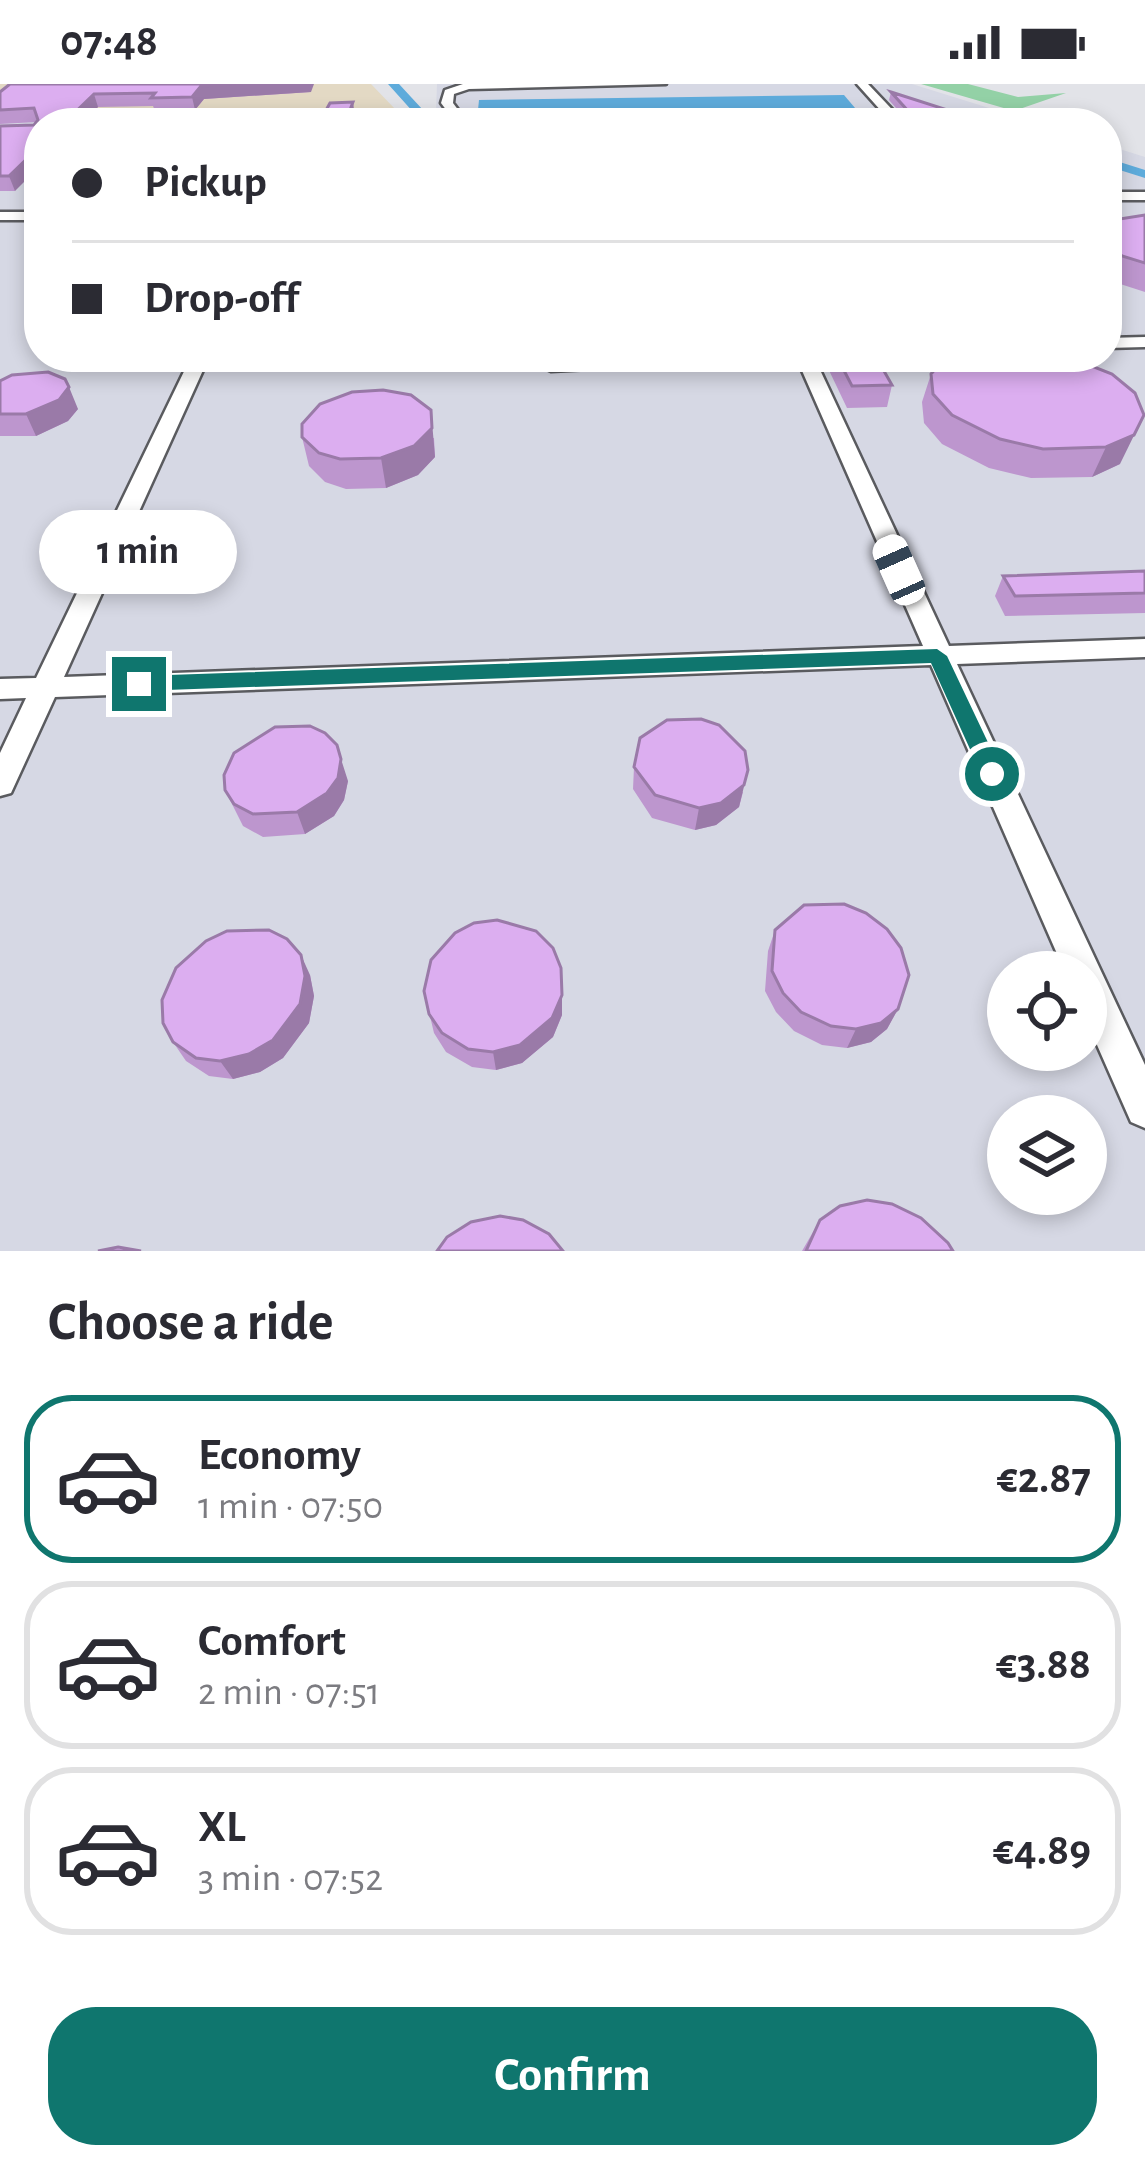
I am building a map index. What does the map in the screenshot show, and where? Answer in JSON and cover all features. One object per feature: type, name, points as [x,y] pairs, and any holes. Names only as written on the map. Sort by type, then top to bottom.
[{"type":"lane","points":[[451,108],[449,92],[468,86],[661,84]]},
{"type":"lane","points":[[862,84],[884,108]]},
{"type":"lane","points":[[0,784],[193,372]]},
{"type":"lane","points":[[812,372],[1073,951]]},
{"type":"lane","points":[[0,688],[1145,648]]},
{"type":"lane","points":[[1107,1026],[1145,1108]]},
{"type":"shaded area","points":[[0,84],[371,84],[394,108],[24,108],[24,117],[0,117]]},
{"type":"shaded area","points":[[437,84],[912,84],[989,108],[436,108]]},
{"type":"shaded area","points":[[0,117],[24,117],[24,372],[1122,372],[1122,150],[1145,157],[1145,1251],[0,1251]]},
{"type":"green space","points":[[921,84],[968,84],[1018,97],[1066,93],[1023,108],[1004,108]]},
{"type":"water","points":[[844,95],[855,108],[478,108],[479,100]]},
{"type":"building","points":[[10,84],[235,84],[201,86],[192,97],[94,94],[80,108],[0,110],[0,92]]},
{"type":"building","points":[[891,92],[941,108],[905,108]]},
{"type":"building","points":[[353,102],[351,108],[327,108],[330,103]]},
{"type":"building","points":[[24,125],[24,162],[9,176],[0,176],[0,126]]},
{"type":"building","points":[[1145,215],[1145,263],[1122,256],[1122,219]]},
{"type":"building","points":[[48,372],[65,379],[69,387],[59,400],[26,414],[0,414],[0,381],[12,375]]},
{"type":"building","points":[[845,372],[885,372],[892,385],[852,386]]},
{"type":"building","points":[[1107,372],[1135,393],[1144,415],[1134,435],[1106,447],[1043,449],[1000,439],[952,415],[933,394],[931,374]]},
{"type":"building","points":[[352,392],[411,395],[431,410],[432,428],[414,446],[381,458],[340,459],[319,453],[302,437],[302,424],[320,404]]},
{"type":"building","points":[[1145,571],[1145,593],[1015,596],[1003,576]]},
{"type":"building","points":[[701,719],[719,725],[745,751],[748,770],[744,785],[721,803],[699,808],[655,795],[634,767],[640,738],[667,720]]},
{"type":"building","points":[[310,726],[337,745],[341,759],[338,778],[327,793],[297,812],[253,814],[234,804],[225,790],[224,775],[234,753],[275,727]]},
{"type":"building","points":[[844,904],[887,929],[901,948],[909,975],[898,1009],[881,1023],[856,1029],[831,1026],[801,1012],[783,993],[772,971],[775,930],[804,905]]},
{"type":"building","points":[[497,920],[536,931],[553,948],[561,968],[562,995],[552,1018],[520,1045],[493,1052],[468,1049],[442,1033],[429,1014],[424,991],[431,960],[455,933],[474,923]]},
{"type":"building","points":[[269,930],[287,939],[301,955],[305,976],[300,1004],[273,1040],[249,1054],[220,1061],[196,1058],[173,1042],[163,1023],[162,1000],[176,968],[206,941],[227,931]]},
{"type":"building","points":[[867,1200],[892,1204],[921,1218],[953,1251],[806,1251],[820,1220],[840,1206]]},
{"type":"building","points":[[500,1216],[523,1220],[549,1234],[563,1251],[437,1251],[447,1237],[471,1222]]},
{"type":"waterway","points":[[393,84],[415,108]]},
{"type":"waterway","points":[[1122,167],[1145,174]]},
{"type":"route","points":[[139,684],[937,656],[992,774]]}]
